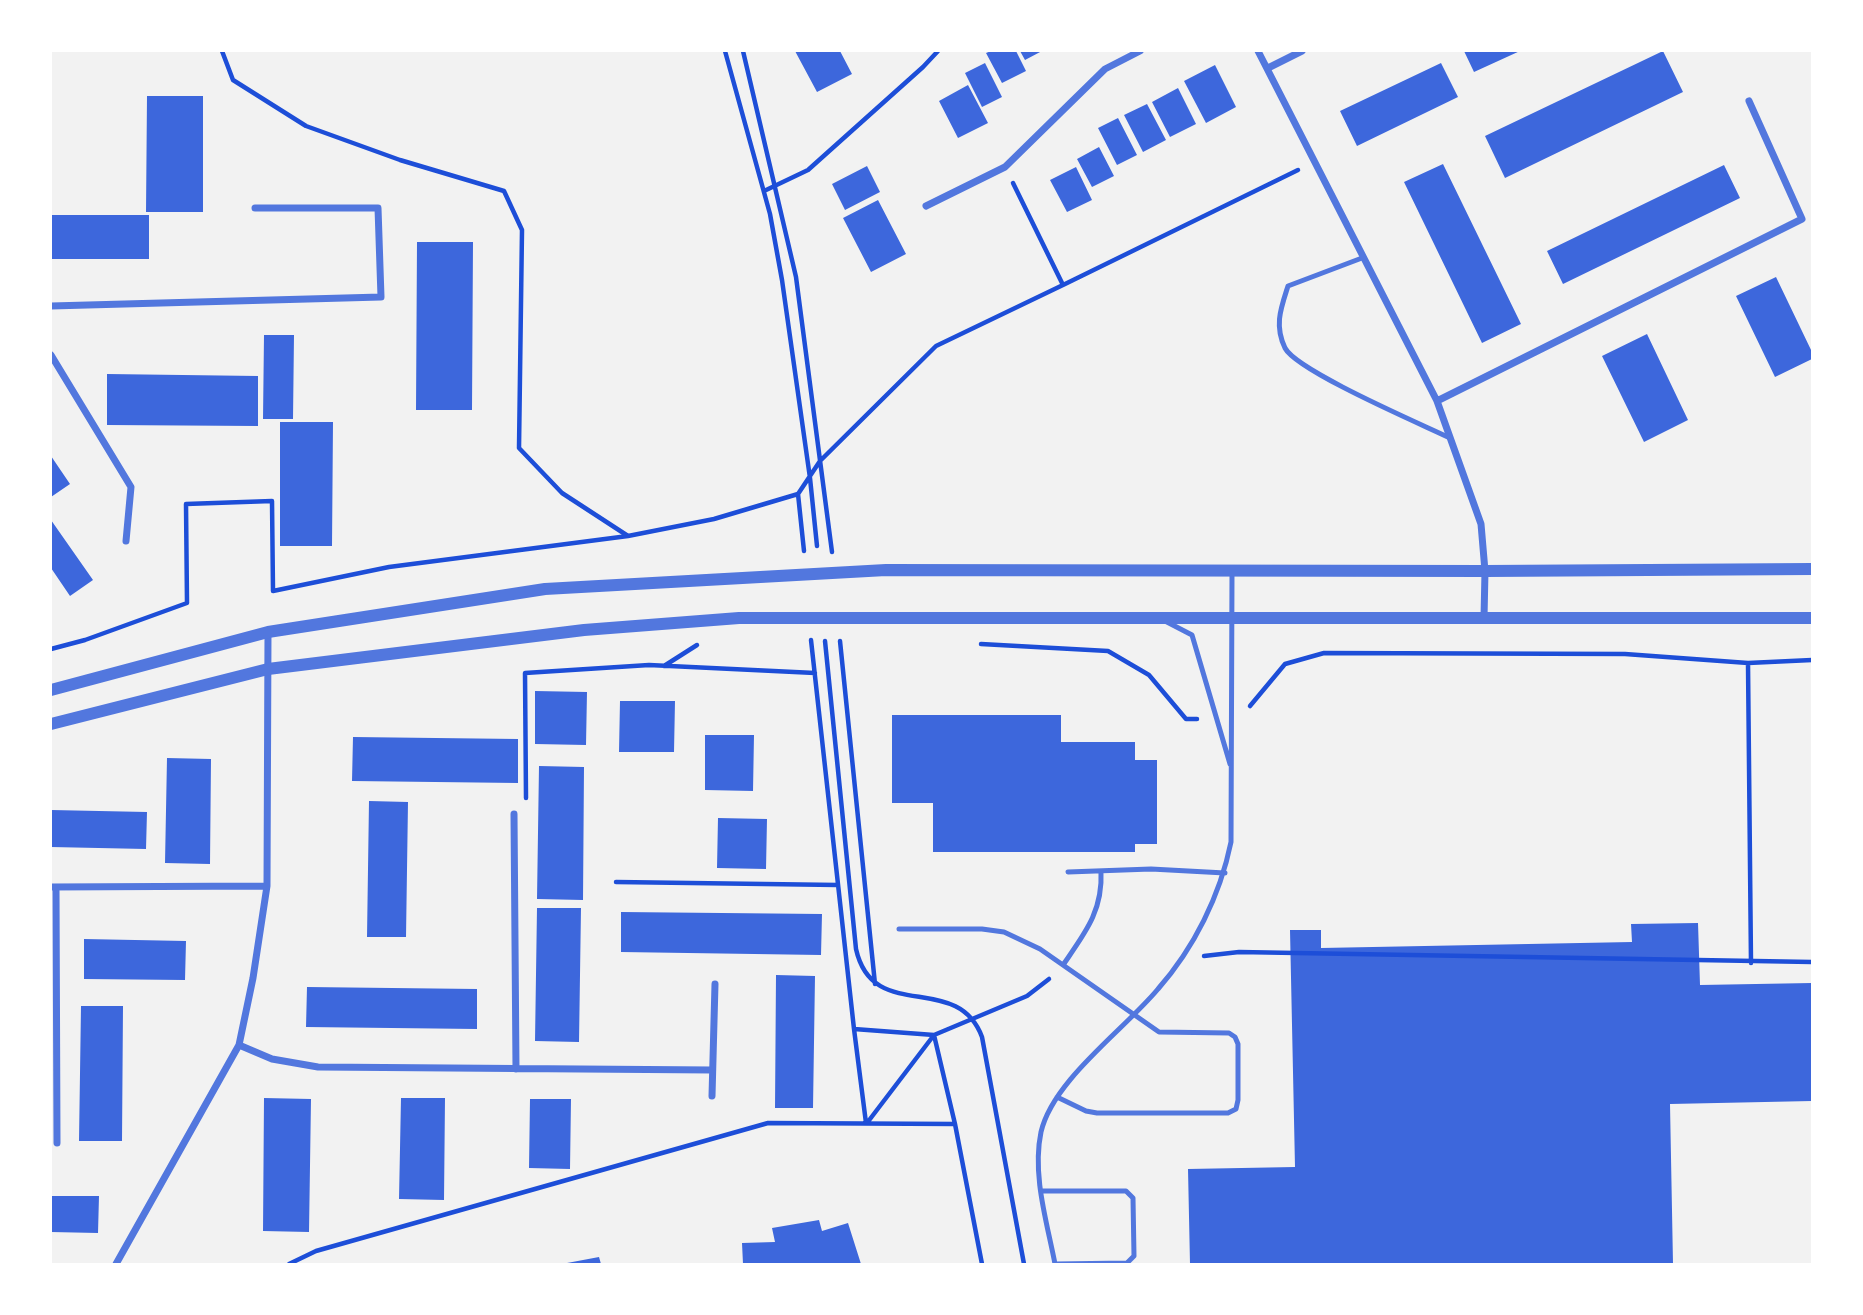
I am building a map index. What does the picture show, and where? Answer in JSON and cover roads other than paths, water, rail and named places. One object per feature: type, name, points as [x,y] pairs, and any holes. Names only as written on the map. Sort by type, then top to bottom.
[{"type":"street","points":[[926,206],[1005,167],[1105,69],[1140,51]]},
{"type":"street","points":[[1258,51],[1437,401],[1481,524],[1485,618]]},
{"type":"street","points":[[1268,68],[1302,51]]},
{"type":"street","points":[[1437,401],[1802,219],[1749,100]]},
{"type":"street","points":[[51,306],[381,297],[378,208],[255,208]]},
{"type":"street","points":[[51,355],[131,487],[126,541]]},
{"type":"street","points":[[51,691],[268,632],[545,589],[886,570],[1812,569]]},
{"type":"street","points":[[51,724],[268,669],[584,630],[739,618],[1812,618]]},
{"type":"street","points":[[116,1264],[239,1045],[267,887],[268,632]]},
{"type":"street","points":[[514,814],[516,1069]]},
{"type":"street","points":[[57,1143],[54,887],[267,887]]},
{"type":"street","points":[[712,1096],[715,984]]},
{"type":"street","points":[[239,1045],[272,1059],[318,1067],[712,1070]]},
{"type":"lane","points":[[1362,258],[1288,286],[1278,318],[1286,350],[1311,371],[1450,438]]},
{"type":"lane","points":[[1041,1191],[1126,1191],[1133,1198],[1134,1256],[1128,1263],[1055,1264],[1041,1191],[1041,1131],[1057,1097],[1159,988],[1181,958],[1197,934],[1224,873],[1231,842],[1232,570]]},
{"type":"lane","points":[[1158,618],[1192,635],[1231,770]]},
{"type":"lane","points":[[1068,872],[1197,870],[1224,873]]},
{"type":"lane","points":[[1063,965],[1092,922],[1102,887],[1101,871]]},
{"type":"lane","points":[[900,929],[982,929],[1004,932],[1041,949],[1159,1032],[1229,1033],[1235,1037],[1238,1100],[1236,1109],[1228,1112],[1097,1112],[1086,1111],[1057,1097]]}]
